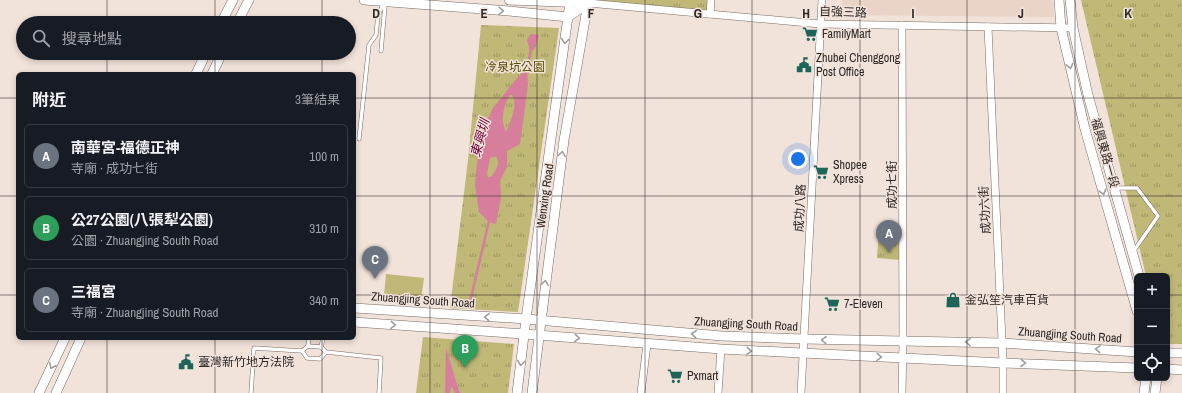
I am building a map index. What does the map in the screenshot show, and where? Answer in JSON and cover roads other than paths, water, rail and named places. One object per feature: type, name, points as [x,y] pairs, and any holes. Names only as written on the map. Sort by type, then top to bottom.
[{"type":"street","points":[[225,16],[233,0]]},
{"type":"street","points":[[241,16],[249,0]]},
{"type":"street","points":[[364,0],[568,17],[589,1]]},
{"type":"street","name":"自強三路","points":[[509,0],[570,2],[589,1],[820,24],[1073,28]]},
{"type":"street","points":[[710,14],[711,0]]},
{"type":"street","name":"成功八路","points":[[801,393],[822,0]]},
{"type":"street","name":"福興東路一段","points":[[1059,0],[1061,28],[1085,129],[1137,309]]},
{"type":"street","name":"福興東路一段","points":[[1070,0],[1073,28],[1089,99],[1138,273]]},
{"type":"street","name":"Wenxing Road","points":[[532,393],[564,140],[589,1]]},
{"type":"street","name":"Wenxing Road","points":[[517,393],[570,2]]},
{"type":"street","name":"成功七街","points":[[902,25],[902,393]]},
{"type":"street","name":"成功六街","points":[[988,27],[1003,363],[1003,393]]},
{"type":"street","points":[[197,72],[203,60]]},
{"type":"street","points":[[213,72],[219,60]]},
{"type":"street","name":"Zhuangjing South Road","points":[[356,308],[526,319],[722,336],[804,340],[1002,342],[1134,352]]},
{"type":"street","points":[[356,322],[804,354],[1134,368]]},
{"type":"street","points":[[39,393],[64,340]]},
{"type":"street","points":[[56,393],[80,340]]},
{"type":"street","points":[[641,393],[647,344]]},
{"type":"street","points":[[718,393],[721,349]]},
{"type":"street","points":[[1170,353],[1182,353]]},
{"type":"street","points":[[1170,369],[1182,370]]},
{"type":"street","points":[[1144,393],[1146,381]]},
{"type":"street","points":[[1155,393],[1157,381]]},
{"type":"lane","points":[[381,51],[385,2]]},
{"type":"lane","points":[[359,139],[369,45],[376,34],[378,15],[385,2]]},
{"type":"lane","points":[[1114,188],[1137,188],[1158,216],[1133,253]]},
{"type":"lane","points":[[251,393],[254,348],[302,351],[308,346],[309,340]]},
{"type":"lane","points":[[321,347],[323,340]]},
{"type":"lane","points":[[308,346],[321,347],[326,352],[381,358],[379,393]]},
{"type":"lane","points":[[302,351],[307,358],[320,359],[326,352]]},
{"type":"waterway","name":"東興圳","points":[[525,71],[527,69],[531,49]]},
{"type":"waterway","name":"東興圳","points":[[470,302],[489,221]]},
{"type":"place","name":"FamilyMart","points":[[810,34]]},
{"type":"place","name":"Zhubei Chenggong Post Office","points":[[804,65]]},
{"type":"place","name":"Shopee Xpress","points":[[821,172]]},
{"type":"place","name":"南華宮-福德正神","points":[[889,253]]},
{"type":"place","name":"三福宮","points":[[375,279]]},
{"type":"place","name":"金弘笙汽車百貨","points":[[953,300]]},
{"type":"place","name":"7-Eleven","points":[[832,304]]},
{"type":"place","name":"臺灣新竹地方法院","points":[[186,362]]},
{"type":"place","name":"公27公園(八張犁公園)","points":[[465,368]]},
{"type":"place","name":"Pxmart","points":[[675,376]]},
{"type":"park label","name":"冷泉坑公園","points":[[515,67]]}]
